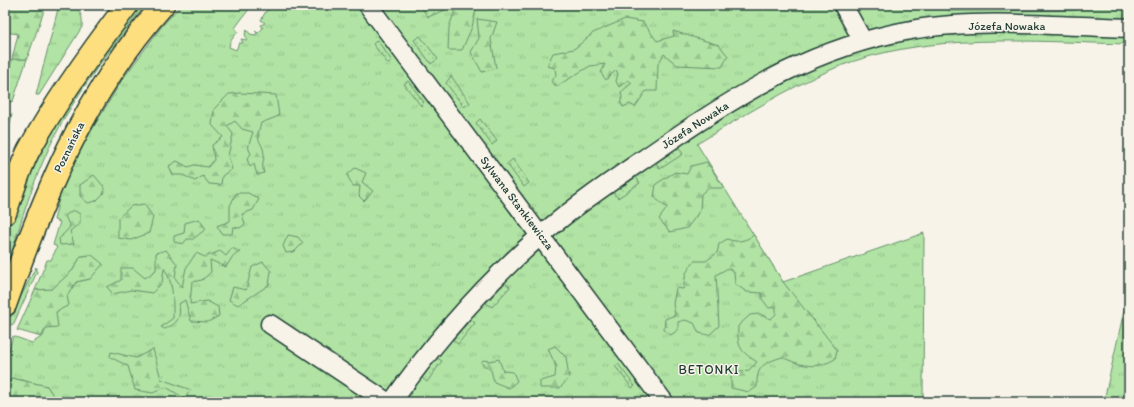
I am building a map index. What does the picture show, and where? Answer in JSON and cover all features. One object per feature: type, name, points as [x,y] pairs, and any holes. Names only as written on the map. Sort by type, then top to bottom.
[{"type":"main road","points":[[5,213],[28,152],[51,113],[94,48],[127,5]]},
{"type":"main road","name":"Poznańska","points":[[5,305],[34,222],[82,118],[129,47],[163,5]]},
{"type":"street","name":"Sylwana Stankiewicza","points":[[368,5],[541,235],[664,402]]},
{"type":"street","points":[[843,5],[863,41]]},
{"type":"street","name":"Józefa Nowaka","points":[[392,402],[415,369],[452,325],[507,267],[541,235],[597,192],[651,154],[710,114],[760,84],[818,56],[863,41],[937,26],[1004,25],[1129,28]]},
{"type":"street","points":[[270,324],[387,402]]},
{"type":"green space","points":[[5,5],[46,5],[27,59],[12,59],[18,34],[5,32]]},
{"type":"green space","points":[[59,5],[74,5],[81,15],[82,27],[39,95],[36,95]]},
{"type":"green space","points":[[140,5],[145,5],[90,78],[77,97],[55,136],[33,186],[5,275],[5,235],[10,217],[28,176],[70,102],[123,25]]},
{"type":"green space","points":[[181,5],[252,5],[235,28],[238,31],[230,42],[229,47],[236,50],[239,43],[243,43],[241,39],[247,40],[245,34],[247,30],[250,34],[256,35],[257,33],[255,31],[258,33],[263,28],[261,25],[265,23],[261,20],[266,11],[271,8],[267,5],[949,5],[949,11],[1076,10],[1076,5],[1129,5],[1129,44],[980,41],[906,48],[870,56],[835,68],[799,85],[697,144],[783,282],[924,233],[923,402],[59,402],[47,386],[12,378],[5,388],[5,364],[13,336],[32,343],[43,336],[46,328],[76,282],[90,279],[81,256],[73,270],[52,290],[35,290],[47,260],[51,260],[57,247],[53,245],[60,222],[54,220],[62,186],[81,148],[122,80],[162,26]]},
{"type":"green space","points":[[420,5],[446,5],[445,10],[428,17]]},
{"type":"green space","points":[[457,5],[477,5],[472,27],[462,50],[448,50],[449,27]]},
{"type":"green space","points":[[477,19],[497,22],[491,39],[496,68],[482,72],[471,52],[479,38]]},
{"type":"green space","points":[[625,19],[643,22],[657,41],[674,36],[673,31],[719,45],[728,56],[722,67],[677,65],[664,54],[658,64],[657,91],[646,91],[635,107],[630,104],[623,107],[620,103],[622,98],[621,92],[632,83],[628,80],[619,87],[616,81],[618,74],[616,70],[606,80],[601,73],[605,64],[590,66],[557,86],[551,82],[556,75],[555,68],[547,66],[553,53],[574,49],[593,33]]},
{"type":"green space","points":[[420,36],[438,59],[431,64],[414,40]]},
{"type":"green space","points":[[377,40],[392,61],[388,64],[373,44]]},
{"type":"green space","points":[[12,59],[27,59],[13,101],[8,103],[5,101],[5,83]]},
{"type":"green space","points":[[451,76],[470,103],[464,107],[446,83]]},
{"type":"green space","points":[[408,81],[424,102],[421,106],[404,84]]},
{"type":"green space","points":[[240,93],[276,95],[279,116],[261,123],[258,135],[264,154],[264,173],[257,175],[254,164],[250,167],[247,159],[251,154],[248,147],[253,132],[242,129],[235,121],[227,126],[233,134],[228,156],[232,169],[222,176],[221,185],[209,184],[203,176],[195,181],[183,175],[173,175],[169,166],[177,161],[188,167],[194,165],[208,167],[214,160],[212,145],[223,137],[212,125],[214,109],[229,94]]},
{"type":"green space","points":[[12,114],[5,149],[5,125],[8,115]]},
{"type":"green space","points":[[480,119],[497,141],[492,145],[476,123]]},
{"type":"green space","points":[[679,148],[683,154],[660,169],[656,163]]},
{"type":"green space","points":[[513,159],[529,183],[524,187],[507,164]]},
{"type":"green space","points":[[707,162],[724,188],[708,188],[701,194],[700,211],[687,228],[670,232],[659,219],[667,208],[654,197],[656,184],[675,172],[687,174],[691,166]]},
{"type":"green space","points":[[355,168],[366,173],[362,182],[373,191],[364,201],[359,196],[360,186],[353,186],[347,175]]},
{"type":"green space","points":[[94,175],[104,187],[104,193],[96,201],[88,203],[80,196],[80,185]]},
{"type":"green space","points":[[636,177],[640,183],[618,198],[613,192]]},
{"type":"green space","points":[[236,193],[248,193],[259,199],[253,210],[242,214],[245,224],[240,228],[233,227],[232,234],[222,234],[217,226],[230,221],[230,206]]},
{"type":"green space","points":[[144,204],[153,217],[149,233],[131,240],[118,238],[118,218],[131,206]]},
{"type":"green space","points":[[73,210],[80,214],[80,223],[70,231],[74,244],[60,245],[59,239],[70,227],[65,216]]},
{"type":"green space","points":[[199,219],[206,229],[193,239],[187,239],[183,244],[174,242],[174,236],[184,233],[185,223]]},
{"type":"green space","points":[[288,235],[298,237],[303,243],[294,252],[286,253],[283,246]]},
{"type":"green space","points":[[754,235],[783,282],[837,350],[835,359],[815,366],[796,363],[782,357],[770,361],[762,366],[758,374],[757,387],[749,392],[731,388],[731,377],[740,371],[749,370],[757,362],[747,355],[741,348],[738,339],[738,326],[750,315],[759,314],[771,319],[776,314],[776,307],[769,308],[762,299],[762,293],[747,292],[735,284],[734,272],[728,268],[716,275],[719,326],[709,335],[699,333],[694,323],[685,320],[678,322],[678,330],[671,335],[664,330],[665,319],[675,315],[673,304],[676,288],[683,289],[686,273],[694,261],[706,261],[717,253],[719,244],[727,239],[741,241]]},
{"type":"green space","points":[[232,248],[240,252],[233,256],[226,267],[210,260],[211,272],[202,280],[192,282],[190,304],[207,301],[218,307],[219,316],[208,322],[191,321],[185,300],[179,304],[178,320],[173,325],[165,329],[161,327],[173,318],[173,298],[170,280],[164,268],[162,283],[152,293],[131,290],[113,294],[107,287],[121,280],[121,268],[133,268],[145,278],[156,270],[156,253],[166,250],[177,264],[175,278],[182,287],[186,268],[196,253],[205,257],[220,251],[226,256]]},
{"type":"green space","points":[[92,255],[103,264],[90,279],[76,282],[67,296],[69,305],[56,312],[58,327],[46,328],[41,337],[17,330],[35,290],[52,289],[73,270],[81,256]]},
{"type":"green space","points":[[263,262],[271,271],[269,285],[238,305],[229,300],[233,287],[246,290],[252,267]]},
{"type":"green space","points":[[36,267],[37,272],[14,323],[12,325],[7,323]]},
{"type":"green space","points":[[505,283],[510,287],[492,307],[486,303]]},
{"type":"green space","points":[[1129,288],[1129,401],[1104,402],[1105,396]]},
{"type":"green space","points":[[471,319],[475,323],[458,344],[453,340]]},
{"type":"green space","points":[[555,346],[566,357],[569,378],[560,388],[540,388],[540,381],[555,377],[556,366],[548,349]]},
{"type":"green space","points":[[153,349],[161,379],[191,390],[184,398],[166,387],[153,393],[135,390],[128,366],[110,357],[111,352],[136,358]]},
{"type":"green space","points":[[437,358],[442,361],[427,382],[422,378]]},
{"type":"green space","points":[[499,359],[503,371],[513,372],[517,381],[509,388],[494,382],[491,370],[481,363],[483,360],[489,361]]},
{"type":"green space","points":[[618,364],[635,386],[632,388],[615,366]]},
{"type":"green space","points":[[12,378],[47,386],[59,402],[5,402],[5,388]]},
{"type":"green space","points":[[299,394],[306,397],[309,402],[286,402],[286,398]]},
{"type":"district","name":"BETONKI","points":[[709,369]]}]
